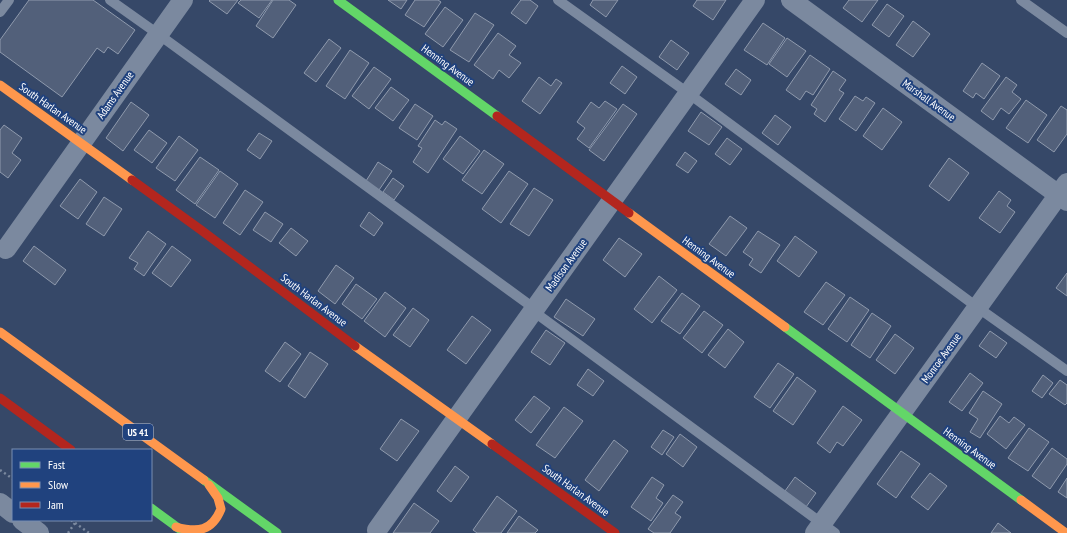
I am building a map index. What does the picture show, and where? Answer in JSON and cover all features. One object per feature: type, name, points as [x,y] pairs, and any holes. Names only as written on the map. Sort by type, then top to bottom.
[{"type":"main road","name":"Henning Avenue","points":[[338,0],[1066,533]]},
{"type":"main road","name":"South Harlan Avenue","points":[[0,86],[81,143],[313,315],[615,533]]},
{"type":"main road","name":"US 41","points":[[0,332],[277,533]]},
{"type":"main road","points":[[0,398],[70,449]]},
{"type":"main road","points":[[176,527],[195,531],[211,526],[216,521],[221,509],[218,498],[208,483]]},
{"type":"main road","points":[[152,509],[185,533]]},
{"type":"street","name":"Adams Avenue","points":[[6,249],[183,0]]},
{"type":"street","name":"Madison Avenue","points":[[377,530],[755,0]]},
{"type":"street","name":"Marshall Avenue","points":[[791,0],[1064,193]]},
{"type":"street","name":"Monroe Avenue","points":[[824,530],[901,412],[1064,193]]},
{"type":"street","points":[[0,504],[12,512]]},
{"type":"street","points":[[23,521],[39,533]]},
{"type":"lane","points":[[0,12],[9,0]]},
{"type":"lane","points":[[110,0],[534,310],[824,530]]},
{"type":"lane","points":[[558,0],[688,93],[1067,371]]},
{"type":"lane","points":[[1021,0],[1067,33]]},
{"type":"path","points":[[0,470],[12,478]]},
{"type":"path","points":[[73,521],[89,533]]},
{"type":"path","points":[[68,533],[76,523]]},
{"type":"building","points":[[29,0],[93,0],[135,30],[118,54],[108,47],[104,53],[97,48],[62,97],[0,52],[0,40]]},
{"type":"building","points":[[238,0],[227,14],[209,1]]},
{"type":"building","points":[[241,0],[272,0],[259,18],[238,3]]},
{"type":"building","points":[[273,0],[289,0],[296,5],[273,38],[256,26]]},
{"type":"building","points":[[388,0],[407,0],[401,9]]},
{"type":"building","points":[[415,0],[438,0],[441,2],[424,27],[405,15]]},
{"type":"building","points":[[521,0],[530,0],[538,6],[526,24],[511,13]]},
{"type":"building","points":[[593,0],[618,0],[606,17],[590,5]]},
{"type":"building","points":[[697,0],[726,0],[713,20],[693,6]]},
{"type":"building","points":[[849,0],[878,0],[862,22],[843,8]]},
{"type":"building","points":[[887,4],[904,16],[889,37],[872,25]]},
{"type":"building","points":[[445,7],[463,20],[443,47],[425,34]]},
{"type":"building","points":[[475,13],[494,25],[469,62],[450,50]]},
{"type":"building","points":[[913,21],[930,34],[913,57],[896,45]]},
{"type":"building","points":[[763,23],[785,38],[767,65],[744,50]]},
{"type":"building","points":[[498,33],[516,46],[509,55],[521,63],[509,78],[499,70],[493,79],[474,65]]},
{"type":"building","points":[[787,38],[806,51],[787,77],[769,64]]},
{"type":"building","points":[[329,39],[341,48],[316,82],[304,73]]},
{"type":"building","points":[[671,40],[689,53],[677,70],[659,57]]},
{"type":"building","points":[[350,50],[369,63],[345,99],[326,86]]},
{"type":"building","points":[[810,55],[830,69],[813,95],[806,91],[800,100],[786,90]]},
{"type":"building","points":[[982,63],[1000,76],[984,99],[976,93],[973,98],[963,91]]},
{"type":"building","points":[[622,66],[637,77],[625,94],[610,83]]},
{"type":"building","points":[[374,67],[391,79],[369,109],[352,96]]},
{"type":"building","points":[[736,69],[751,80],[741,95],[725,84]]},
{"type":"building","points":[[833,71],[846,80],[839,90],[844,93],[825,122],[814,114],[817,109],[811,105]]},
{"type":"building","points":[[539,77],[551,86],[556,79],[562,83],[540,114],[522,101]]},
{"type":"building","points":[[1006,77],[1017,85],[1012,92],[1021,99],[1009,114],[1001,108],[993,120],[981,111]]},
{"type":"building","points":[[391,87],[409,100],[393,121],[375,108]]},
{"type":"building","points":[[855,96],[863,101],[866,97],[875,103],[856,131],[839,119]]},
{"type":"building","points":[[1026,100],[1047,115],[1028,143],[1006,128]]},
{"type":"building","points":[[605,101],[617,109],[589,148],[577,139],[585,128],[577,122],[591,102],[599,108]]},
{"type":"building","points":[[131,102],[149,115],[123,151],[106,138]]},
{"type":"building","points":[[415,104],[433,116],[417,140],[399,128]]},
{"type":"building","points":[[623,104],[637,114],[604,161],[589,150]]},
{"type":"building","points":[[1061,106],[1067,110],[1067,134],[1054,152],[1037,140]]},
{"type":"building","points":[[883,108],[902,122],[882,150],[863,136]]},
{"type":"building","points":[[701,112],[722,127],[709,145],[688,131]]},
{"type":"building","points":[[775,115],[791,127],[778,145],[762,133]]},
{"type":"building","points":[[435,120],[442,125],[445,121],[457,129],[428,173],[413,162],[422,148],[418,146]]},
{"type":"building","points":[[4,125],[22,138],[12,153],[21,160],[8,178],[0,172],[0,130]]},
{"type":"building","points":[[149,130],[167,143],[152,163],[134,150]]},
{"type":"building","points":[[259,133],[272,141],[260,159],[247,150]]},
{"type":"building","points":[[179,136],[198,150],[175,181],[156,168]]},
{"type":"building","points":[[460,136],[480,151],[463,174],[443,159]]},
{"type":"building","points":[[727,138],[742,149],[730,165],[715,154]]},
{"type":"building","points":[[484,150],[504,164],[482,194],[462,180]]},
{"type":"building","points":[[685,152],[697,161],[688,173],[676,165]]},
{"type":"building","points":[[200,157],[219,170],[195,204],[176,190]]},
{"type":"building","points":[[949,158],[969,173],[949,201],[929,186]]},
{"type":"building","points":[[378,162],[392,171],[379,190],[366,181]]},
{"type":"building","points":[[220,171],[238,184],[215,218],[196,205]]},
{"type":"building","points":[[509,171],[528,184],[501,223],[482,209]]},
{"type":"building","points":[[393,178],[404,186],[394,200],[383,192]]},
{"type":"building","points":[[80,179],[97,192],[78,219],[60,206]]},
{"type":"building","points":[[534,188],[553,200],[529,236],[510,224]]},
{"type":"building","points":[[245,190],[263,202],[240,235],[223,223]]},
{"type":"building","points":[[999,191],[1011,200],[1007,206],[1015,212],[1000,233],[979,218]]},
{"type":"building","points":[[104,197],[122,209],[104,236],[86,224]]},
{"type":"building","points":[[265,212],[283,224],[271,242],[253,230]]},
{"type":"building","points":[[369,212],[383,223],[374,236],[360,226]]},
{"type":"building","points":[[730,216],[747,228],[726,256],[709,244]]},
{"type":"building","points":[[291,228],[308,241],[296,256],[279,243]]},
{"type":"building","points":[[148,231],[166,244],[144,276],[134,269],[138,263],[129,258]]},
{"type":"building","points":[[758,231],[780,245],[761,273],[749,265],[753,259],[743,252]]},
{"type":"building","points":[[795,236],[817,252],[799,277],[777,261]]},
{"type":"building","points":[[619,238],[642,254],[625,277],[603,260]]},
{"type":"building","points":[[34,246],[66,270],[55,285],[23,261]]},
{"type":"building","points":[[172,246],[191,260],[171,287],[152,273]]},
{"type":"building","points":[[336,265],[354,278],[335,304],[318,291]]},
{"type":"building","points":[[1067,273],[1067,296],[1056,288]]},
{"type":"building","points":[[659,276],[677,290],[652,323],[634,309]]},
{"type":"building","points":[[826,282],[845,295],[823,325],[804,312]]},
{"type":"building","points":[[356,284],[377,299],[362,319],[342,304]]},
{"type":"building","points":[[385,292],[406,308],[385,337],[364,321]]},
{"type":"building","points":[[682,293],[700,306],[680,334],[661,321]]},
{"type":"building","points":[[850,297],[869,310],[847,342],[828,329]]},
{"type":"building","points":[[566,299],[595,319],[583,336],[554,317]]},
{"type":"building","points":[[413,308],[429,320],[410,347],[393,335]]},
{"type":"building","points":[[704,311],[723,325],[702,353],[683,338]]},
{"type":"building","points":[[872,313],[891,326],[870,358],[851,345]]},
{"type":"building","points":[[472,316],[491,330],[466,364],[447,350]]},
{"type":"building","points":[[728,329],[744,342],[725,368],[708,355]]},
{"type":"building","points":[[546,330],[565,343],[550,365],[531,352]]},
{"type":"building","points":[[990,331],[1007,343],[996,358],[979,346]]},
{"type":"building","points":[[895,334],[914,348],[895,374],[876,360]]},
{"type":"building","points":[[285,342],[301,354],[280,382],[265,371]]},
{"type":"building","points":[[310,352],[328,364],[305,398],[288,386]]},
{"type":"building","points":[[778,363],[794,374],[770,408],[754,397]]},
{"type":"building","points":[[588,369],[604,381],[593,396],[577,385]]},
{"type":"building","points":[[970,373],[983,383],[962,411],[949,402]]},
{"type":"building","points":[[1043,375],[1053,383],[1042,398],[1032,391]]},
{"type":"building","points":[[797,377],[816,391],[793,425],[773,411]]},
{"type":"building","points":[[1060,380],[1067,385],[1067,403],[1065,405],[1049,394]]},
{"type":"building","points":[[983,391],[1002,404],[980,438],[970,432],[978,419],[969,413]]},
{"type":"building","points":[[534,396],[550,408],[531,433],[515,420]]},
{"type":"building","points":[[843,406],[862,420],[843,446],[837,442],[830,453],[817,443]]},
{"type":"building","points":[[564,407],[583,421],[555,458],[536,445]]},
{"type":"building","points":[[1000,416],[1009,423],[1014,417],[1025,425],[1006,449],[987,434]]},
{"type":"building","points":[[401,419],[419,431],[397,461],[380,449]]},
{"type":"building","points":[[1029,428],[1049,442],[1028,471],[1008,458]]},
{"type":"building","points":[[663,430],[674,437],[662,455],[651,447]]},
{"type":"building","points":[[680,434],[697,447],[683,467],[666,454]]},
{"type":"building","points":[[614,440],[628,451],[599,491],[585,480]]},
{"type":"building","points":[[1052,448],[1067,459],[1067,464],[1050,489],[1032,476]]},
{"type":"building","points":[[901,451],[920,464],[896,498],[877,484]]},
{"type":"building","points":[[455,466],[469,477],[451,502],[437,491]]},
{"type":"building","points":[[930,473],[947,486],[928,510],[911,497]]},
{"type":"building","points":[[652,477],[664,485],[656,498],[663,503],[651,521],[631,507]]},
{"type":"building","points":[[795,477],[816,493],[806,507],[785,491]]},
{"type":"building","points":[[1067,478],[1067,498],[1058,492]]},
{"type":"building","points":[[673,495],[683,502],[675,513],[681,517],[670,533],[654,533],[648,529]]},
{"type":"building","points":[[497,496],[517,511],[501,533],[477,533],[473,530]]},
{"type":"building","points":[[414,503],[439,521],[430,533],[393,533]]},
{"type":"building","points":[[519,516],[538,530],[535,533],[507,533]]},
{"type":"building","points":[[998,523],[1011,533],[991,533]]},
{"type":"traffic: fast","points":[[338,0],[497,116]]},
{"type":"traffic: fast","points":[[785,327],[1021,500]]},
{"type":"traffic: fast","points":[[204,480],[277,533]]},
{"type":"traffic: fast","points":[[152,509],[185,533]]},
{"type":"traffic: slow","points":[[0,85],[132,180]]},
{"type":"traffic: slow","points":[[629,213],[785,327]]},
{"type":"traffic: slow","points":[[0,332],[204,480]]},
{"type":"traffic: slow","points":[[355,346],[492,444]]},
{"type":"traffic: slow","points":[[176,527],[198,530],[209,526],[213,522],[221,509],[218,498],[209,485]]},
{"type":"traffic: slow","points":[[1021,500],[1066,533]]},
{"type":"traffic: jam","points":[[497,116],[629,213]]},
{"type":"traffic: jam","points":[[132,180],[355,346]]},
{"type":"traffic: jam","points":[[0,398],[70,449]]},
{"type":"traffic: jam","points":[[492,444],[615,533]]}]
